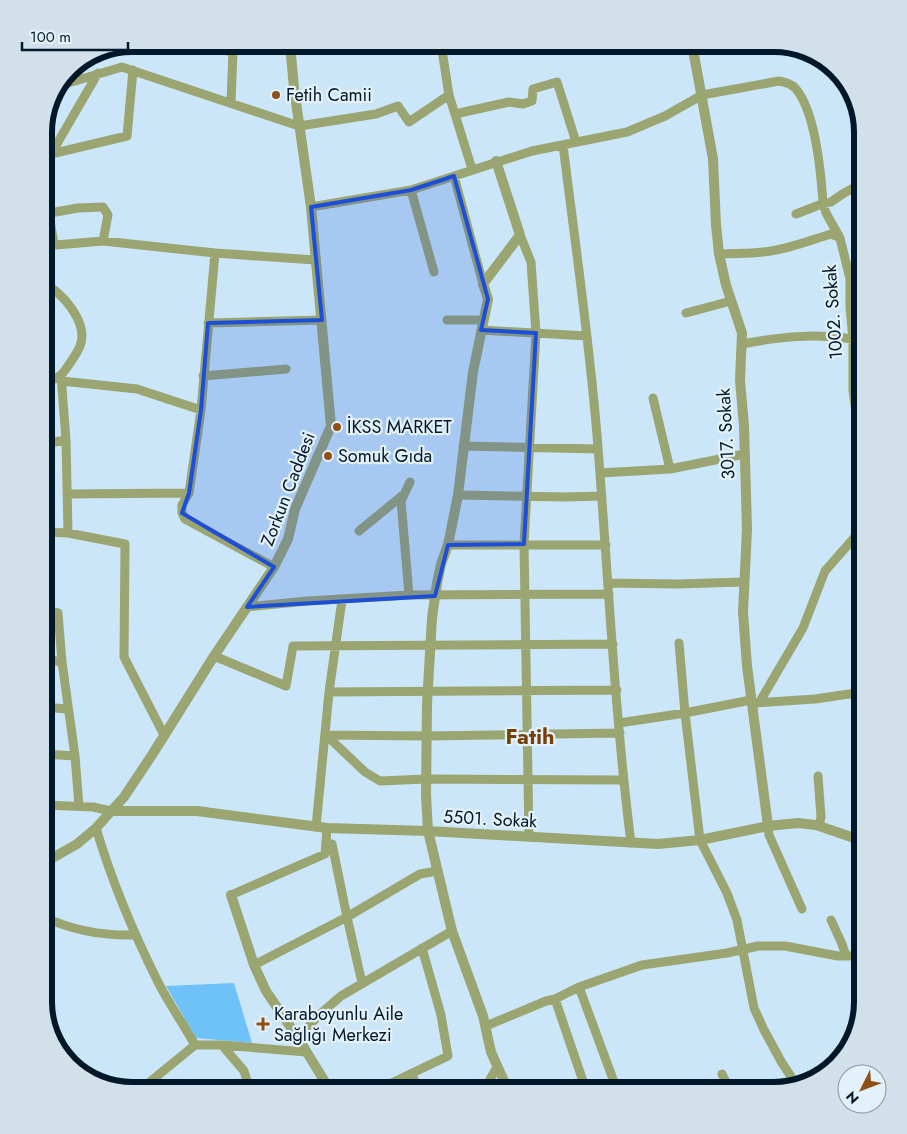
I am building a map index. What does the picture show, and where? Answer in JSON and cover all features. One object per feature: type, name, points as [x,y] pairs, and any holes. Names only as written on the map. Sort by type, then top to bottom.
[{"type":"street","points":[[230,52],[232,103]]},
{"type":"street","name":"Zorkun Caddesi","points":[[52,858],[77,844],[96,828],[135,782],[214,656],[274,567],[288,539],[295,509],[331,426],[311,207],[291,52]]},
{"type":"street","points":[[442,52],[449,96],[472,169]]},
{"type":"street","name":"3017. Sokak","points":[[694,53],[714,159],[719,254],[731,301],[742,333],[740,380],[745,454],[747,529],[743,612],[768,826]]},
{"type":"street","points":[[71,82],[122,67],[299,126],[376,114],[398,106],[409,122],[449,96]]},
{"type":"street","points":[[53,154],[127,136],[133,70]]},
{"type":"street","points":[[53,151],[98,73]]},
{"type":"street","name":"1002. Sokak","points":[[311,207],[411,190],[496,161],[532,151],[627,132],[666,116],[702,95],[779,81],[790,84],[797,90],[807,109],[814,130],[823,203],[826,213],[840,238],[850,279],[854,399]]},
{"type":"street","points":[[455,114],[509,102],[523,104],[532,102],[533,89],[557,82],[576,142]]},
{"type":"street","points":[[563,145],[587,336],[606,545],[623,780],[632,843]]},
{"type":"street","points":[[496,161],[520,235],[531,262],[536,334],[524,544],[529,837]]},
{"type":"street","points":[[454,176],[488,299],[473,372],[458,495],[448,545],[441,564],[429,646],[426,736],[428,831],[452,931],[486,1026],[491,1052],[504,1082]]},
{"type":"street","points":[[796,214],[823,203],[831,202],[854,188]]},
{"type":"street","points":[[411,190],[434,272]]},
{"type":"street","points":[[53,212],[78,208],[104,208],[108,215],[103,241]]},
{"type":"street","points":[[719,254],[774,250],[799,245],[830,234],[840,238]]},
{"type":"street","points":[[483,284],[520,235]]},
{"type":"street","points":[[53,236],[54,245],[103,241],[215,253],[316,260]]},
{"type":"street","points":[[215,253],[201,410],[189,493],[182,505],[182,513],[185,519],[274,567]]},
{"type":"street","points":[[53,290],[63,297],[77,316],[81,330],[81,345],[62,378],[66,440],[68,533]]},
{"type":"street","points":[[686,313],[731,301]]},
{"type":"street","points":[[208,323],[322,320]]},
{"type":"street","points":[[447,320],[536,334],[587,336]]},
{"type":"street","points":[[742,344],[804,335],[830,335],[853,339]]},
{"type":"street","points":[[204,376],[286,369]]},
{"type":"street","points":[[53,381],[62,378],[137,389],[201,410]]},
{"type":"street","points":[[653,398],[670,469]]},
{"type":"street","points":[[53,442],[66,440]]},
{"type":"street","points":[[463,446],[598,449]]},
{"type":"street","points":[[600,473],[670,469],[745,454]]},
{"type":"street","points":[[409,595],[401,501],[410,482]]},
{"type":"street","points":[[68,494],[189,493]]},
{"type":"street","points":[[359,531],[404,494]]},
{"type":"street","points":[[458,495],[602,496]]},
{"type":"street","points":[[53,532],[68,533],[125,544],[124,657],[164,735]]},
{"type":"street","points":[[754,702],[798,636],[825,571],[854,537]]},
{"type":"street","points":[[448,545],[606,545]]},
{"type":"street","points":[[608,583],[677,584],[744,582]]},
{"type":"street","points":[[247,607],[307,601],[409,595],[524,596],[609,594]]},
{"type":"street","points":[[325,1082],[266,991],[254,965],[231,895],[325,854],[326,844],[322,827],[326,735],[329,692],[342,600]]},
{"type":"street","points":[[52,612],[58,613],[67,709],[75,756],[78,806]]},
{"type":"street","points":[[679,643],[700,840],[727,893],[737,920],[754,1008],[764,1030],[793,1079]]},
{"type":"street","points":[[214,656],[286,686],[293,646],[613,644]]},
{"type":"street","points":[[52,660],[62,662]]},
{"type":"street","points":[[329,692],[616,690]]},
{"type":"street","points":[[619,723],[754,702],[814,699],[854,693]]},
{"type":"street","points":[[52,708],[67,709]]},
{"type":"street","points":[[326,735],[426,736],[620,733]]},
{"type":"street","points":[[326,735],[364,772],[380,781],[426,779],[623,780]]},
{"type":"street","points":[[52,755],[75,756]]},
{"type":"street","points":[[818,776],[822,817],[819,826]]},
{"type":"street","points":[[52,805],[93,807],[111,811]]},
{"type":"street","name":"5501. Sokak","points":[[111,811],[197,811],[322,827],[658,844],[700,840],[768,826],[798,823],[819,826],[854,838]]},
{"type":"street","points":[[768,826],[770,835],[802,909]]},
{"type":"street","points":[[96,828],[108,868],[135,935],[164,993],[195,1045]]},
{"type":"street","points":[[326,844],[332,844],[362,983]]},
{"type":"street","points":[[254,965],[347,917],[420,874],[437,871]]},
{"type":"street","points":[[52,920],[101,935],[135,935]]},
{"type":"street","points":[[830,920],[846,956]]},
{"type":"street","points":[[298,1038],[318,1016],[341,996],[452,931]]},
{"type":"street","points":[[486,1026],[555,999],[579,987],[642,965],[727,954],[758,946],[785,946],[838,956],[854,956]]},
{"type":"street","points":[[394,1082],[448,1056],[441,1015],[422,948]]},
{"type":"street","points":[[579,987],[614,1082]]},
{"type":"street","points":[[555,999],[583,1082]]},
{"type":"street","points":[[150,1082],[195,1045],[222,1045],[306,1052]]},
{"type":"street","points":[[222,1045],[244,1072],[247,1082]]},
{"type":"street","points":[[489,1082],[497,1067]]},
{"type":"street","points":[[411,1074],[416,1082]]},
{"type":"street","points":[[722,1074],[726,1082]]},
{"type":"highlighted area","points":[[454,176],[488,299],[481,330],[536,333],[524,544],[448,545],[435,596],[247,607],[274,567],[182,513],[189,493],[201,410],[208,323],[322,320],[311,207],[411,190]]},
{"type":"shaded area","points":[[234,983],[252,1043],[196,1038],[166,986]]},
{"type":"place","name":"Fetih Camii","points":[[276,95]]},
{"type":"place","name":"İKSS MARKET","points":[[337,427]]},
{"type":"place","name":"Somuk Gıda","points":[[328,456]]},
{"type":"place","name":"Karaboyunlu Aile Sağlığı Merkezi","points":[[263,1024]]},
{"type":"district","name":"Fatih","points":[[530,736]]}]
